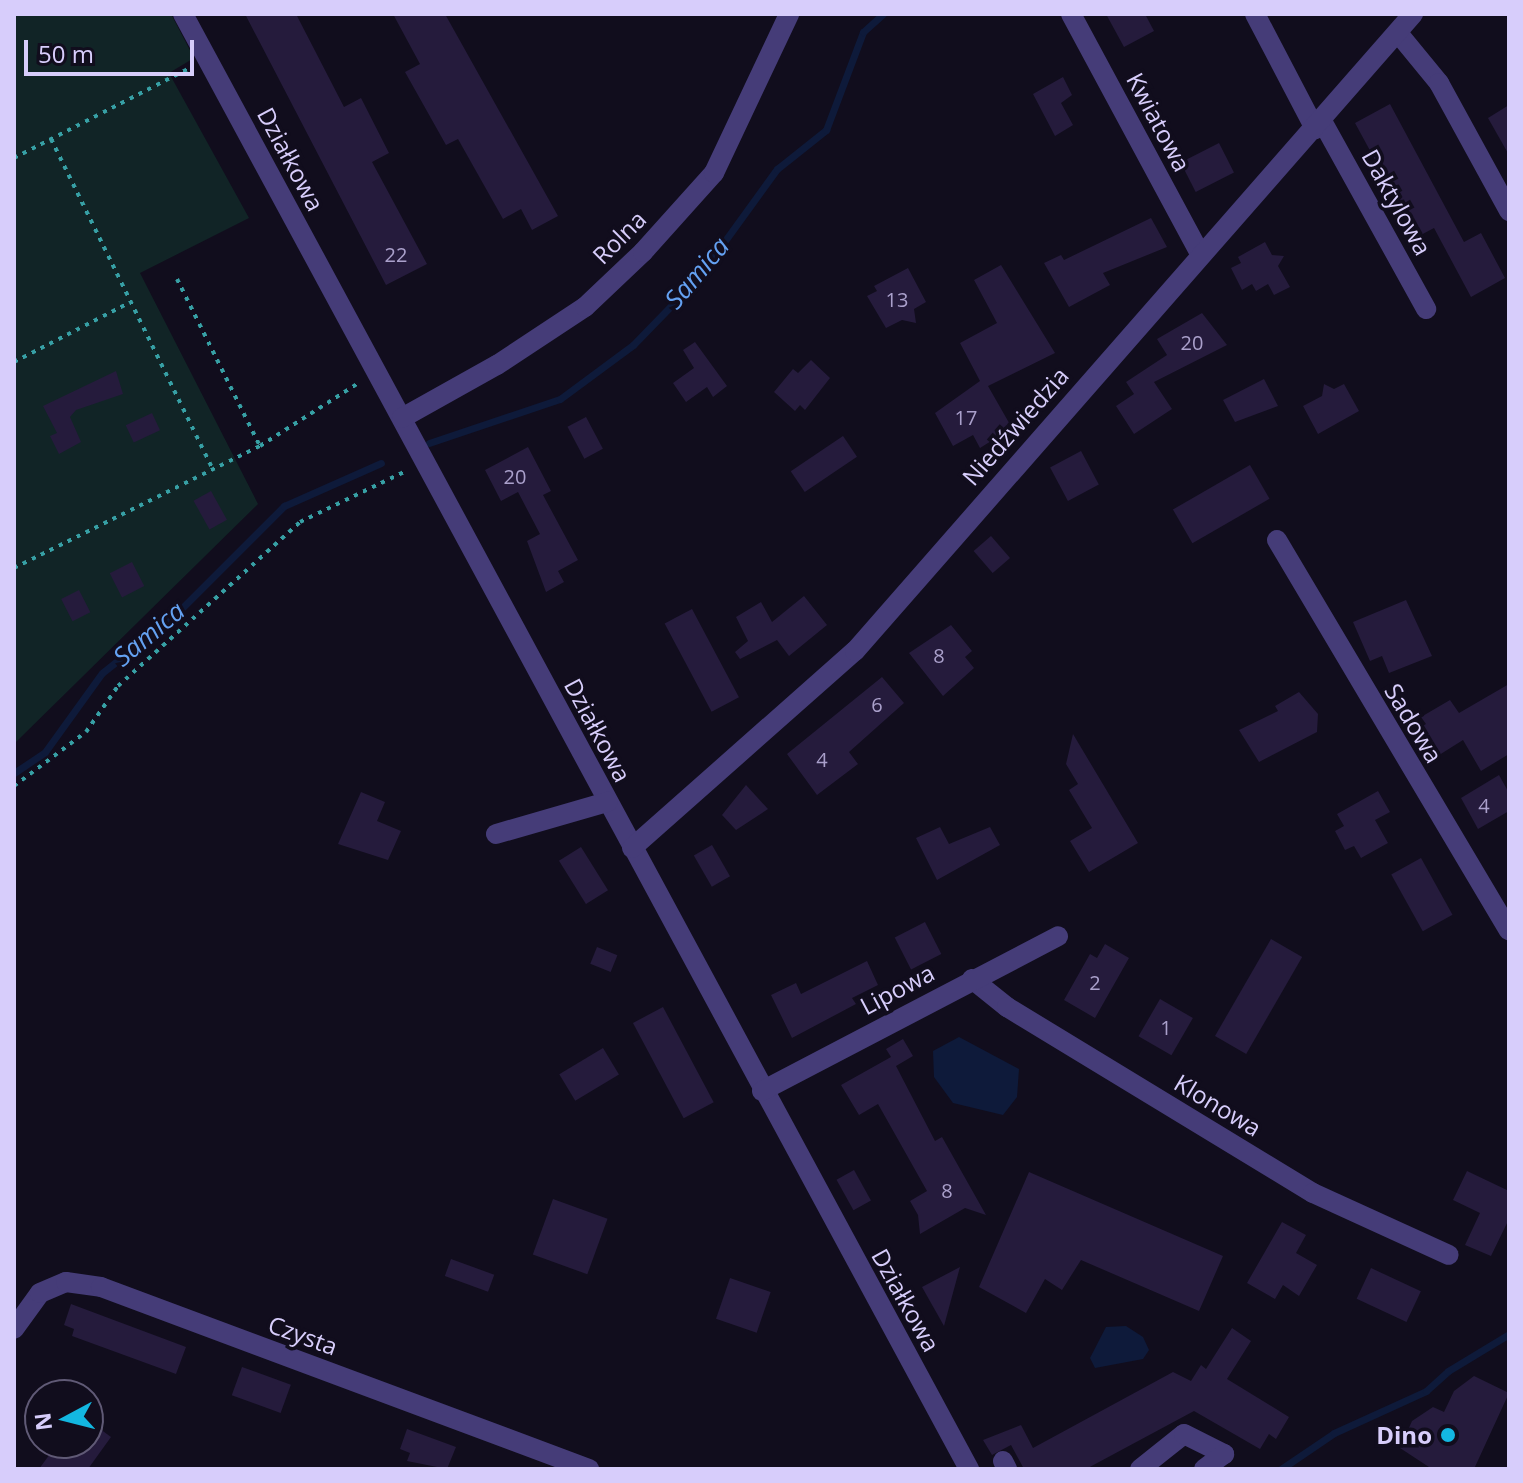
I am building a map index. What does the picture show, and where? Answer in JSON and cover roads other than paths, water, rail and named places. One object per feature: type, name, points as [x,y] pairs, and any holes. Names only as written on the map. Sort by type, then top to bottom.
[{"type":"street","name":"Działkowa","points":[[183,14],[762,1091],[969,1469]]},
{"type":"street","name":"Rolna","points":[[402,418],[497,365],[585,307],[643,252],[714,173],[789,14]]},
{"type":"street","name":"Kwiatowa","points":[[1071,14],[1201,255]]},
{"type":"street","name":"Daktylowa","points":[[1255,14],[1426,309]]},
{"type":"street","name":"Niedźwiedzia","points":[[632,848],[855,651],[1201,255],[1319,125],[1413,14]]},
{"type":"street","points":[[1398,33],[1439,83],[1509,211]]},
{"type":"street","name":"Sadowa","points":[[1277,540],[1509,930]]},
{"type":"street","points":[[496,834],[607,802]]},
{"type":"street","name":"Lipowa","points":[[762,1091],[1058,936]]},
{"type":"street","name":"Klonowa","points":[[972,979],[1007,1007],[1313,1193],[1449,1255]]},
{"type":"street","name":"Czysta","points":[[14,1329],[40,1293],[66,1282],[101,1287],[589,1469]]},
{"type":"street","points":[[1140,1469],[1184,1434],[1224,1454],[1204,1469]]},
{"type":"water","points":[[959,1037],[1019,1069],[1017,1097],[1003,1115],[953,1103],[934,1077],[933,1051]]},
{"type":"water","points":[[1126,1326],[1143,1337],[1149,1350],[1143,1359],[1095,1368],[1090,1358],[1106,1327]]},
{"type":"waterway","name":"Samica","points":[[429,443],[560,399],[633,345],[698,278],[777,169],[826,130],[863,32],[883,14]]},
{"type":"waterway","name":"Samica","points":[[14,773],[45,752],[102,673],[176,614],[284,506],[381,463]]},
{"type":"waterway","points":[[1281,1469],[1334,1433],[1426,1391],[1448,1371],[1509,1334]]},
{"type":"place","name":"Dino","points":[[1448,1435]]}]
